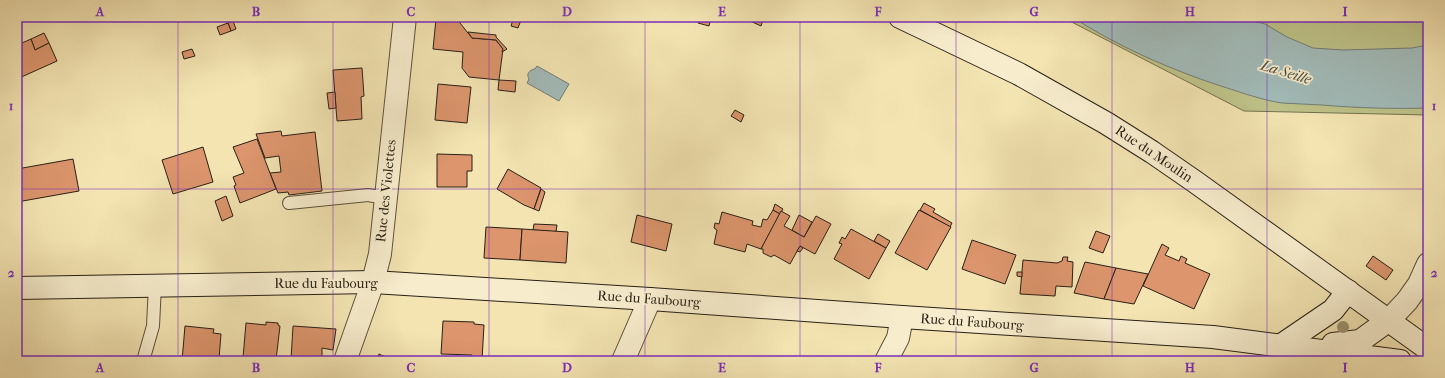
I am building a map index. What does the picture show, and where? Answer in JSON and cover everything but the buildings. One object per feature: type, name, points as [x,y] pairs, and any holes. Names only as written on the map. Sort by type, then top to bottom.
[{"type":"main road","name":"Rue des Violettes","points":[[345,361],[373,282],[380,254],[405,17]]},
{"type":"main road","name":"Rue du Moulin","points":[[900,17],[1018,74],[1106,122],[1152,152],[1389,320]]},
{"type":"main road","name":"Rue du Faubourg","points":[[1280,346],[1337,344],[1360,341],[1389,320],[1407,301],[1419,284],[1428,264]]},
{"type":"main road","name":"Rue du Faubourg","points":[[17,288],[373,282],[1213,337],[1400,361]]},
{"type":"main road","points":[[1280,346],[1333,310],[1348,291]]},
{"type":"main road","points":[[623,361],[650,299]]},
{"type":"main road","points":[[886,361],[898,338],[902,317]]},
{"type":"main road","points":[[1389,320],[1428,349]]},
{"type":"lane","points":[[289,203],[368,195],[386,198]]},
{"type":"lane","points":[[143,361],[153,326],[155,285]]},
{"type":"green space","points":[[1062,17],[1428,17],[1428,115],[1244,111]]},
{"type":"water","name":"La Seille","points":[[1072,17],[1238,17],[1265,24],[1287,37],[1313,48],[1343,50],[1412,48],[1428,45],[1428,108],[1362,108],[1282,103],[1267,100],[1184,73],[1146,57],[1108,38]]},
{"type":"water","points":[[537,66],[569,84],[559,101],[527,83],[529,79],[529,72]]}]
